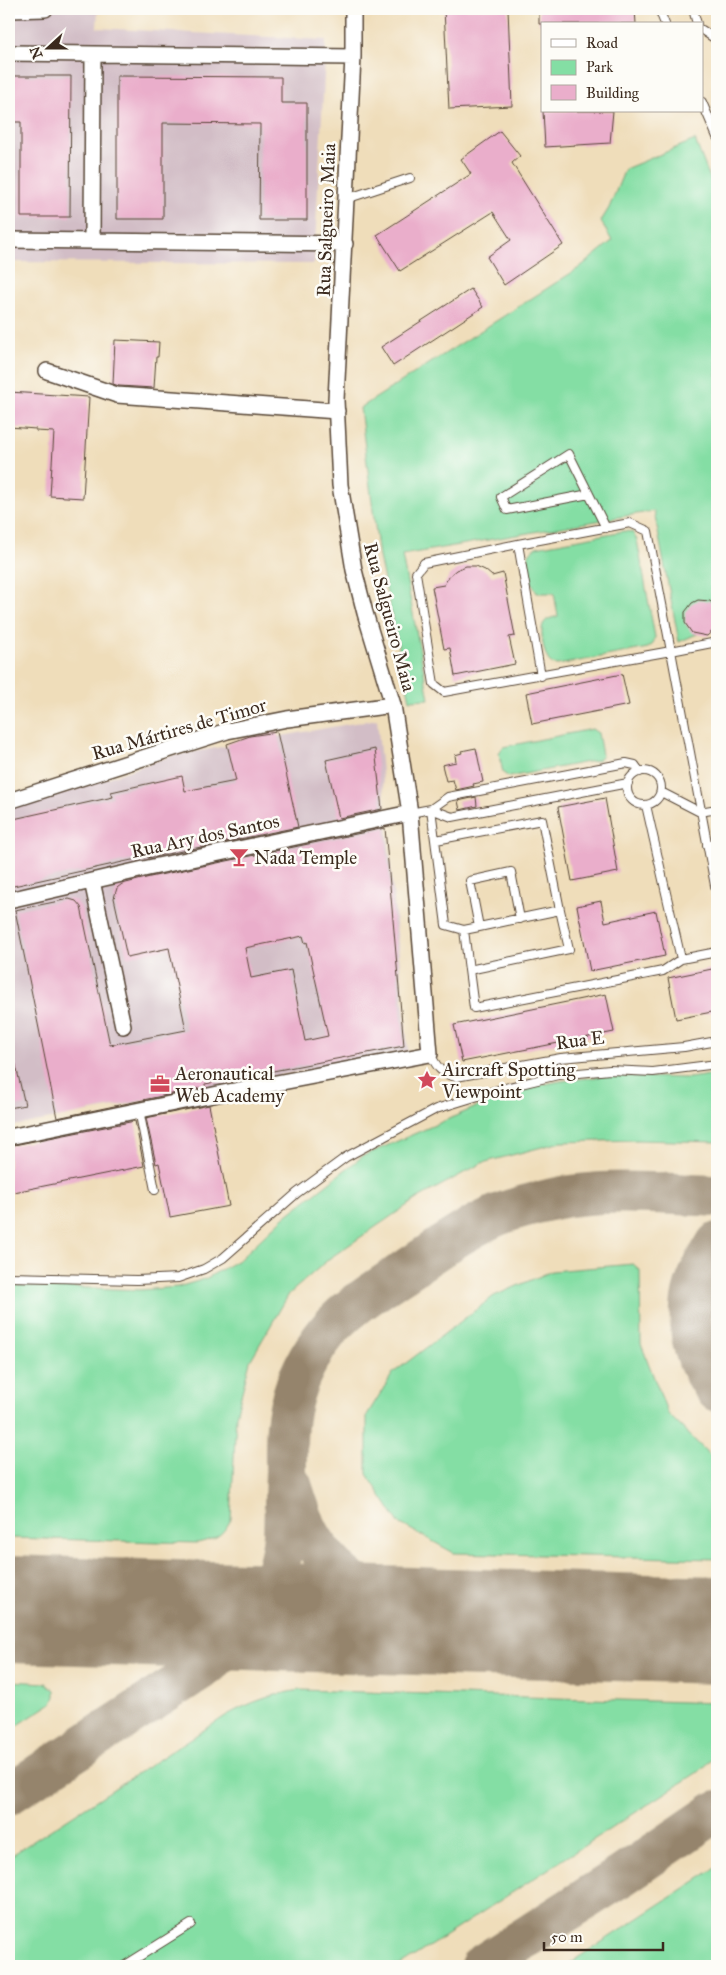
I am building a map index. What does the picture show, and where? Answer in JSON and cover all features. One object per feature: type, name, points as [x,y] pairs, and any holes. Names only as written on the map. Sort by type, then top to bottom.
[{"type":"street","points":[[9,10],[44,9]]},
{"type":"street","name":"Rua Salgueiro Maia","points":[[353,9],[353,57],[337,411],[340,484],[354,570],[365,613],[394,705],[410,813],[430,1054]]},
{"type":"street","points":[[9,53],[353,57]]},
{"type":"street","points":[[92,241],[93,54]]},
{"type":"street","points":[[9,240],[345,244]]},
{"type":"street","points":[[47,371],[117,395],[337,411]]},
{"type":"street","name":"Rua Mártires de Timor","points":[[9,801],[227,731],[287,719],[394,705]]},
{"type":"street","name":"Rua Ary dos Santos","points":[[9,900],[410,813]]},
{"type":"street","points":[[92,881],[123,1026]]},
{"type":"street","points":[[9,1137],[430,1054]]},
{"type":"lane","points":[[659,9],[664,22]]},
{"type":"lane","points":[[692,9],[696,22]]},
{"type":"lane","points":[[704,31],[717,40]]},
{"type":"lane","points":[[704,107],[717,136]]},
{"type":"lane","points":[[346,199],[410,178]]},
{"type":"lane","points":[[589,494],[508,510],[501,497],[569,454],[589,494],[606,528]]},
{"type":"lane","points":[[717,642],[671,651],[541,676],[444,692],[434,684],[416,573],[424,563],[630,523],[648,531],[671,651],[700,812],[717,896]]},
{"type":"lane","points":[[518,544],[541,676]]},
{"type":"lane","points":[[410,813],[432,809],[448,797],[626,763],[635,765],[640,772]]},
{"type":"lane","points":[[640,772],[654,774],[658,778],[661,792],[657,800],[646,805],[634,802],[627,789],[630,778],[640,772]]},
{"type":"lane","points":[[432,809],[452,817],[628,783]]},
{"type":"lane","points":[[661,792],[700,812],[717,808]]},
{"type":"lane","points":[[646,805],[681,959]]},
{"type":"lane","points":[[432,809],[446,925],[464,930],[560,910]]},
{"type":"lane","points":[[436,840],[542,820],[569,949],[469,970]]},
{"type":"lane","points":[[707,845],[717,843]]},
{"type":"lane","points":[[479,927],[470,881],[511,872],[520,919]]},
{"type":"lane","points":[[464,930],[474,1008],[663,971],[681,959],[717,952]]},
{"type":"lane","name":"Rua E","points":[[430,1054],[438,1070],[446,1075],[456,1077],[560,1058],[717,1041]]},
{"type":"lane","points":[[9,1277],[137,1280],[178,1278],[204,1269],[224,1258],[297,1193],[346,1157],[436,1109],[501,1089],[558,1075],[610,1070],[653,1072],[717,1064]]},
{"type":"lane","points":[[139,1110],[155,1190]]},
{"type":"lane","points":[[124,1966],[191,1924]]},
{"type":"shaded area","points":[[9,9],[98,9],[97,28],[326,40],[314,264],[9,262]]},
{"type":"shaded area","points":[[377,719],[408,1051],[9,1127],[9,805],[67,792],[171,756]]},
{"type":"green space","points":[[695,140],[717,196],[717,625],[679,642],[654,511],[402,555],[429,699],[410,700],[379,557],[360,408],[579,268],[612,241],[601,221],[609,208],[625,169]]},
{"type":"green space","points":[[624,531],[632,532],[637,540],[655,637],[653,644],[648,648],[558,665],[553,664],[546,655],[542,631],[545,621],[558,616],[554,593],[537,593],[528,567],[528,556],[536,547]]},
{"type":"green space","points":[[592,729],[598,733],[602,755],[598,760],[509,777],[503,773],[499,753],[503,747]]},
{"type":"green space","points":[[717,1074],[717,1142],[638,1140],[561,1142],[482,1163],[418,1198],[330,1258],[289,1294],[250,1361],[236,1415],[231,1519],[224,1530],[217,1536],[197,1543],[9,1538],[9,1285],[140,1290],[178,1287],[205,1279],[240,1259],[283,1218],[363,1156],[518,1089],[561,1081],[605,1076],[689,1078]]},
{"type":"green space","points":[[633,1264],[640,1270],[641,1344],[668,1414],[717,1462],[717,1559],[454,1553],[399,1523],[367,1474],[367,1415],[393,1373],[494,1296],[552,1271]]},
{"type":"green space","points":[[9,1681],[46,1683],[55,1690],[55,1697],[52,1703],[9,1731]]},
{"type":"green space","points":[[300,1690],[717,1703],[717,1755],[701,1770],[399,1966],[9,1966],[9,1857],[227,1715],[262,1699]]},
{"type":"green space","points":[[717,1867],[717,1966],[565,1966]]},
{"type":"building","points":[[444,9],[508,9],[512,106],[449,109]]},
{"type":"building","points":[[539,9],[635,9],[636,22],[541,22],[539,24]]},
{"type":"building","points":[[9,76],[71,76],[70,217],[21,217],[21,122],[9,122]]},
{"type":"building","points":[[117,76],[281,77],[281,103],[307,103],[307,220],[259,220],[260,124],[163,123],[163,219],[117,219]]},
{"type":"building","points":[[543,112],[613,112],[610,143],[545,147]]},
{"type":"building","points":[[500,131],[520,156],[512,163],[563,245],[504,285],[487,257],[511,240],[493,212],[400,271],[377,235],[471,174],[461,159]]},
{"type":"building","points":[[471,289],[483,307],[393,366],[381,347]]},
{"type":"building","points":[[115,340],[159,342],[154,388],[113,384]]},
{"type":"building","points":[[9,392],[89,397],[83,498],[50,496],[54,432],[9,427]]},
{"type":"building","points":[[466,566],[476,566],[492,576],[503,573],[515,636],[509,637],[515,664],[455,676],[450,648],[444,649],[432,587],[444,585],[449,576],[456,570]]},
{"type":"building","points":[[698,600],[710,601],[717,608],[717,627],[707,636],[692,633],[685,623],[685,612],[692,603]]},
{"type":"building","points":[[622,674],[629,705],[532,724],[526,693]]},
{"type":"building","points":[[277,732],[298,827],[148,858],[150,856],[9,887],[9,820],[113,797],[111,792],[182,776],[185,791],[236,781],[227,744],[250,736]]},
{"type":"building","points":[[476,748],[483,782],[456,790],[453,780],[446,781],[442,765],[456,762],[455,755],[462,753],[461,751]]},
{"type":"building","points":[[375,749],[382,809],[339,818],[326,760]]},
{"type":"building","points":[[476,797],[477,806],[460,810],[458,801]]},
{"type":"building","points":[[605,798],[618,872],[572,881],[558,807]]},
{"type":"building","points":[[385,828],[404,1046],[205,1084],[205,1087],[57,1118],[15,910],[69,899],[76,901],[81,907],[110,1045],[186,1030],[169,948],[127,957],[114,898],[117,888],[122,884]],"holes":[[[303,936],[305,943],[307,942],[328,1036],[305,1041],[291,970],[251,978],[245,948]]]},
{"type":"building","points":[[601,901],[605,922],[656,911],[665,956],[590,971],[577,906]]},
{"type":"building","points":[[717,968],[717,1011],[676,1019],[668,978]]},
{"type":"building","points":[[606,994],[614,1032],[462,1062],[454,1025]]},
{"type":"building","points":[[14,1057],[25,1105],[9,1108],[9,1058]]},
{"type":"building","points":[[209,1105],[229,1206],[170,1217],[159,1163],[156,1164],[146,1118]]},
{"type":"building","points":[[135,1121],[144,1166],[9,1193],[9,1146]]},
{"type":"taxiway","points":[[9,1794],[206,1666],[235,1639],[247,1624],[268,1592],[281,1555],[284,1535],[287,1428],[294,1394],[305,1366],[315,1348],[335,1323],[352,1308],[456,1237],[491,1218],[513,1209],[553,1199],[593,1194],[635,1193],[717,1196]]},
{"type":"taxiway","points":[[717,1243],[696,1284],[691,1311],[692,1336],[695,1348],[704,1371],[717,1391]]},
{"type":"taxiway","points":[[291,1485],[308,1532],[328,1560],[341,1573],[354,1585],[384,1603],[401,1611],[435,1621]]},
{"type":"taxiway","points":[[481,1966],[620,1877],[717,1811]]},
{"type":"runway","points":[[9,1609],[717,1630]]},
{"type":"place","name":"Nada Temple","points":[[239,857]]},
{"type":"place","name":"Aircraft Spotting Viewpoint","points":[[427,1080]]},
{"type":"place","name":"Aeronautical Web Academy","points":[[160,1084]]}]
